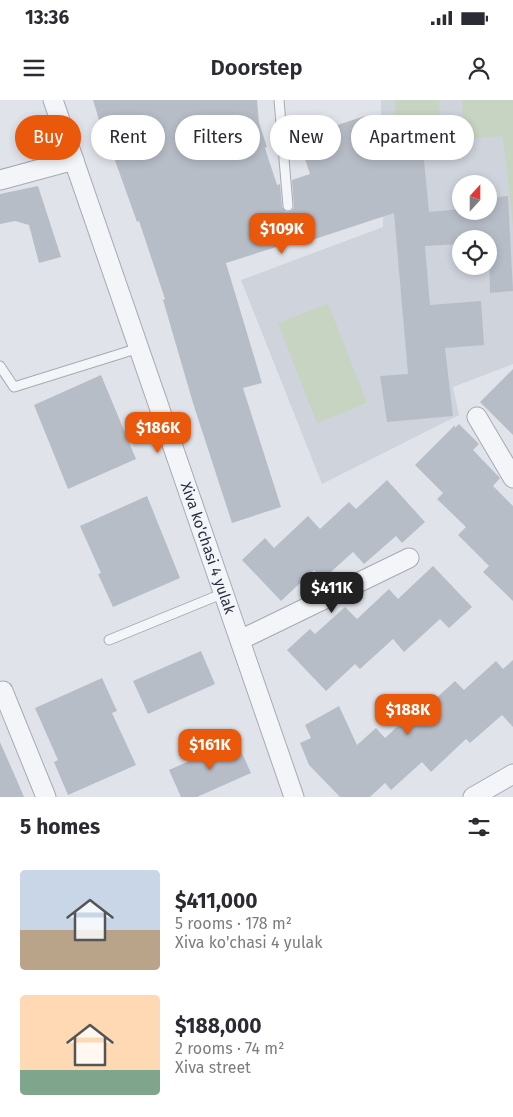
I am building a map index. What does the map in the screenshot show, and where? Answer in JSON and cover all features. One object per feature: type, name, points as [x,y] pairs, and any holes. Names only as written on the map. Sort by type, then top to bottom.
[{"type":"street","name":"Xiva ko'chasi 4 yulak","points":[[53,100],[58,115]]},
{"type":"street","name":"Xiva ko'chasi 4 yulak","points":[[74,160],[294,797]]},
{"type":"street","points":[[0,180],[74,160]]},
{"type":"street","points":[[477,417],[513,478]]},
{"type":"street","points":[[240,640],[409,558]]},
{"type":"street","points":[[3,691],[46,797]]},
{"type":"street","points":[[473,797],[513,774]]},
{"type":"lane","points":[[279,100],[288,206]]},
{"type":"lane","points":[[0,366],[14,386],[139,348]]},
{"type":"lane","points":[[109,640],[224,593]]},
{"type":"shaded area","points":[[381,100],[513,100],[513,364],[453,387],[459,415],[322,484],[241,280],[383,227],[382,160],[474,160],[474,115],[381,115]]},
{"type":"green space","points":[[395,100],[439,100],[440,115],[395,115]]},
{"type":"green space","points":[[462,100],[513,100],[513,227],[503,136],[474,138],[474,115],[463,115]]},
{"type":"green space","points":[[328,304],[367,403],[317,423],[278,323]]},
{"type":"building","points":[[93,100],[257,100],[258,115],[175,115],[175,160],[260,160],[260,126],[277,185],[280,184],[282,207],[286,212],[294,208],[292,180],[310,174],[305,160],[341,160],[341,124],[351,121],[351,160],[424,160],[429,212],[452,210],[452,220],[498,220],[498,197],[508,196],[513,291],[490,293],[490,275],[497,275],[497,230],[452,230],[452,244],[425,246],[430,305],[481,301],[484,345],[445,348],[453,416],[387,422],[380,376],[408,374],[394,213],[312,240],[311,236],[226,263],[262,383],[243,388],[281,507],[232,523],[193,403],[163,300],[165,299],[139,221],[137,222],[115,160],[165,160],[165,115],[98,115]]},
{"type":"building","points":[[38,186],[61,257],[39,263],[29,225],[15,221],[0,224],[0,194]]},
{"type":"building","points":[[513,369],[513,435],[480,402]]},
{"type":"building","points":[[101,375],[136,459],[68,489],[34,405]]},
{"type":"building","points":[[459,424],[479,444],[473,450],[500,478],[493,486],[513,506],[513,601],[483,572],[489,566],[458,535],[466,527],[437,499],[443,493],[415,465],[455,425],[455,428]]},
{"type":"building","points":[[387,480],[425,522],[402,543],[396,536],[364,564],[353,552],[323,579],[314,570],[281,601],[242,560],[265,538],[274,548],[308,516],[320,529],[349,502],[356,509]]},
{"type":"building","points":[[147,496],[180,578],[113,607],[98,574],[101,573],[80,526]]},
{"type":"building","points":[[433,566],[472,607],[449,628],[440,619],[404,652],[393,639],[360,669],[355,664],[326,691],[287,650],[310,629],[315,634],[345,607],[357,619],[389,589],[398,599]]},
{"type":"building","points":[[201,651],[215,684],[148,714],[133,681]]},
{"type":"building","points":[[513,660],[513,727],[502,715],[470,743],[466,739],[431,772],[422,762],[391,790],[385,783],[370,797],[340,797],[309,765],[300,743],[311,738],[305,725],[339,706],[357,745],[376,728],[385,738],[416,709],[420,713],[455,681],[464,690],[496,661],[503,669]]},
{"type":"building","points":[[102,678],[117,711],[112,713],[136,765],[68,795],[54,762],[58,760],[35,708]]},
{"type":"building","points":[[236,740],[251,773],[197,797],[181,797],[169,770]]},
{"type":"building","points":[[0,742],[18,783],[24,797],[0,797]]}]
